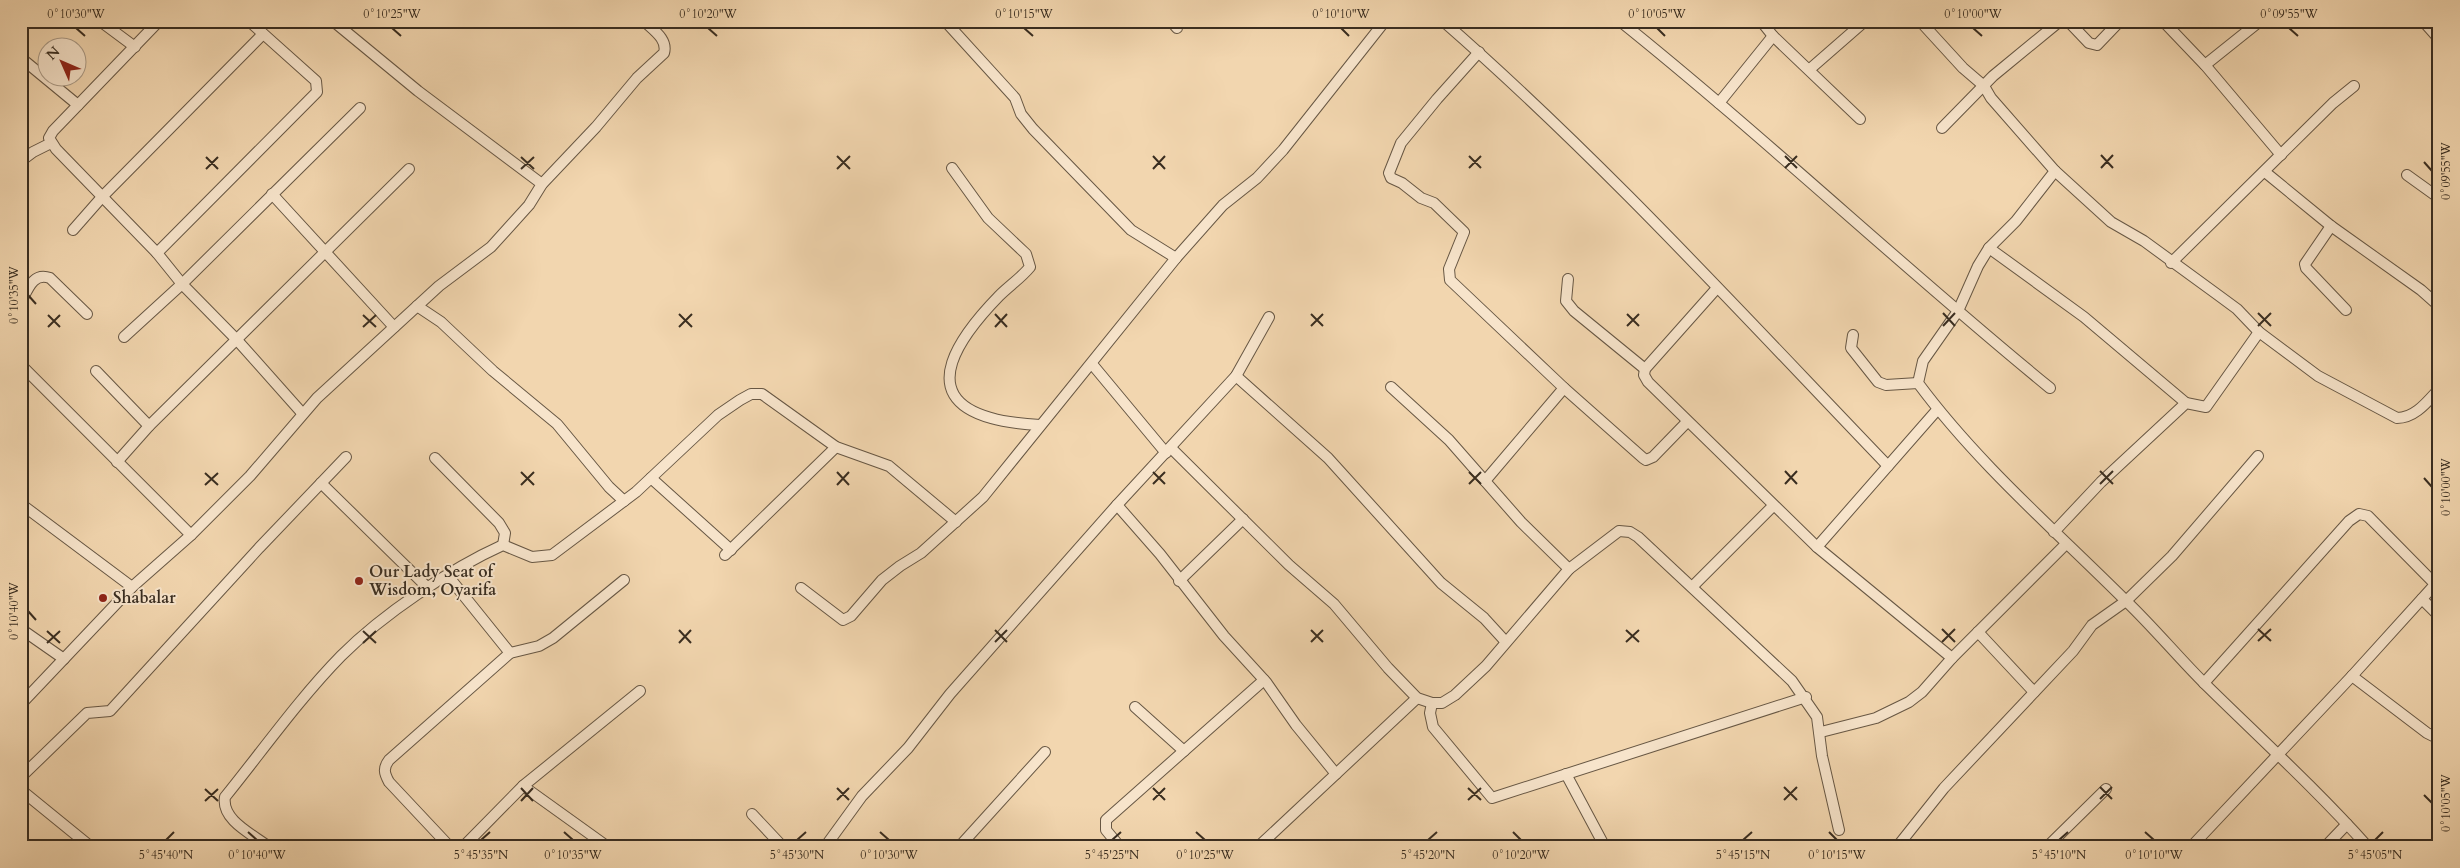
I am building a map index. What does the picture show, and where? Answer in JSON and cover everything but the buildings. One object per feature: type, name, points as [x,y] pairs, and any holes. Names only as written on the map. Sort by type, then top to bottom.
[{"type":"street","points":[[100,21],[135,46]]},
{"type":"street","points":[[160,21],[52,131],[51,143],[157,253],[182,284],[237,340],[302,413]]},
{"type":"street","points":[[157,253],[317,92],[316,81],[249,21]]},
{"type":"street","points":[[333,21],[418,91],[542,184]]},
{"type":"street","points":[[21,704],[132,587],[191,534],[250,476],[302,413],[417,306],[450,278],[491,248],[525,211],[542,184],[596,127],[637,78],[664,53],[666,47],[663,40],[644,21]]},
{"type":"street","points":[[944,21],[1015,98],[1021,114],[1033,129],[1090,190],[1131,230],[1176,258]]},
{"type":"street","points":[[801,588],[843,620],[851,616],[882,580],[921,553],[983,497],[1176,258],[1222,205],[1257,178],[1283,150],[1385,21]]},
{"type":"street","points":[[1443,21],[1479,52],[1630,197],[1888,466]]},
{"type":"street","points":[[1620,21],[1632,25],[1958,311],[2050,388]]},
{"type":"street","points":[[1761,21],[1773,36],[1810,69],[1860,119]]},
{"type":"street","points":[[1810,69],[1865,21]]},
{"type":"street","points":[[1920,21],[1963,68],[1984,86],[1990,98],[2055,171],[2111,222],[2144,241],[2171,263],[2237,309],[2259,332],[2318,376],[2397,418],[2406,418],[2416,412],[2439,389]]},
{"type":"street","points":[[1942,128],[1993,76],[2060,21]]},
{"type":"street","points":[[2068,21],[2089,43],[2096,45],[2120,21]]},
{"type":"street","points":[[2163,21],[2205,65],[2281,155]]},
{"type":"street","points":[[2205,65],[2260,21]]},
{"type":"street","points":[[2429,23],[2439,39]]},
{"type":"street","points":[[73,230],[102,197],[263,34]]},
{"type":"street","points":[[1719,103],[1773,36]]},
{"type":"street","points":[[1479,52],[1436,100],[1402,143],[1389,173],[1391,178],[1402,183],[1421,198],[1434,203],[1464,232],[1449,269],[1450,280],[1564,388],[1646,460],[1653,457],[1687,422]]},
{"type":"street","points":[[21,58],[78,105]]},
{"type":"street","points":[[2171,263],[2333,103],[2354,86]]},
{"type":"street","points":[[124,337],[182,284],[360,108]]},
{"type":"street","points":[[21,161],[33,152],[51,143]]},
{"type":"street","points":[[117,462],[149,426],[409,168]]},
{"type":"street","points":[[952,168],[988,218],[1026,254],[1030,267],[1000,296],[956,350],[950,367],[950,386],[955,398],[988,418],[1040,425]]},
{"type":"street","points":[[2055,171],[2016,220],[1989,248],[1969,282],[1958,311],[1923,361],[1918,383],[1937,410],[2054,532],[2126,601],[2204,683],[2278,752],[2368,847]]},
{"type":"street","points":[[2265,172],[2331,226],[2421,290],[2439,306]]},
{"type":"street","points":[[2407,174],[2439,198]]},
{"type":"street","points":[[272,194],[394,327]]},
{"type":"street","points":[[2331,226],[2305,264],[2306,268],[2346,310]]},
{"type":"street","points":[[1989,248],[2084,317],[2186,403],[2206,407],[2259,332]]},
{"type":"street","points":[[21,302],[34,279],[43,276],[50,278],[87,314]]},
{"type":"street","points":[[1568,280],[1566,300],[1574,311],[1645,368]]},
{"type":"street","points":[[1717,288],[1645,368],[1644,375],[1648,382],[1817,547],[1952,658]]},
{"type":"street","points":[[417,306],[441,322],[493,371],[557,424],[609,487],[624,501]]},
{"type":"street","points":[[825,847],[862,796],[908,748],[950,694],[1117,505],[1169,451],[1236,376],[1268,317]]},
{"type":"street","points":[[1853,335],[1851,348],[1878,382],[1886,385],[1918,383]]},
{"type":"street","points":[[1092,364],[1169,451],[1334,604],[1388,668],[1417,698],[1442,703],[1455,695],[1486,666],[1505,641],[1569,569],[1612,536],[1619,532],[1630,532],[1693,586],[1792,681],[1806,697],[1818,717],[1822,756],[1839,830]]},
{"type":"street","points":[[21,365],[191,534]]},
{"type":"street","points":[[96,371],[149,426]]},
{"type":"street","points":[[1236,376],[1328,458],[1442,583],[1484,618],[1505,641]]},
{"type":"street","points":[[1391,387],[1449,440],[1521,522],[1569,569]]},
{"type":"street","points":[[1485,480],[1564,388]]},
{"type":"street","points":[[503,544],[532,557],[552,555],[624,501],[718,415],[751,394],[762,394],[836,446],[890,466],[956,522]]},
{"type":"street","points":[[2054,532],[2101,482],[2186,403]]},
{"type":"street","points":[[1817,547],[1937,410]]},
{"type":"street","points":[[651,478],[728,552],[836,446]]},
{"type":"street","points":[[1897,847],[1944,788],[2073,650],[2092,625],[2126,601],[2172,556],[2258,456]]},
{"type":"street","points":[[21,777],[87,713],[98,710],[110,711],[346,457]]},
{"type":"street","points":[[435,458],[498,523],[504,533],[503,544]]},
{"type":"street","points":[[321,483],[428,588]]},
{"type":"street","points":[[21,504],[132,587]]},
{"type":"street","points":[[1117,505],[1160,554],[1179,581],[1224,636],[1264,680],[1296,726],[1336,774]]},
{"type":"street","points":[[1693,586],[1773,506]]},
{"type":"street","points":[[2191,847],[2278,752],[2352,676],[2437,582],[2368,516],[2359,514],[2349,521],[2204,683]]},
{"type":"street","points":[[1179,581],[1244,519]]},
{"type":"street","points":[[269,847],[228,816],[223,807],[225,797],[342,655],[428,588],[503,544]]},
{"type":"street","points":[[1820,732],[1876,718],[1908,702],[1922,692],[1952,658],[2066,544]]},
{"type":"street","points":[[448,576],[510,653]]},
{"type":"street","points":[[450,847],[389,782],[384,774],[384,766],[510,653],[539,646],[553,638],[624,580]]},
{"type":"street","points":[[2422,599],[2439,616]]},
{"type":"street","points":[[21,629],[64,659]]},
{"type":"street","points":[[1978,632],[2034,692]]},
{"type":"street","points":[[2352,676],[2426,733],[2439,739]]},
{"type":"street","points":[[1120,847],[1106,830],[1106,820],[1264,680]]},
{"type":"street","points":[[462,847],[523,786],[640,691]]},
{"type":"street","points":[[1432,702],[1430,713],[1433,727],[1492,798],[1806,697]]},
{"type":"street","points":[[1258,847],[1417,698]]},
{"type":"street","points":[[1135,707],[1184,751]]},
{"type":"street","points":[[959,847],[1044,752]]},
{"type":"street","points":[[1566,774],[1605,847]]},
{"type":"street","points":[[523,786],[604,846]]},
{"type":"street","points":[[2047,847],[2106,789]]},
{"type":"street","points":[[21,790],[91,847]]},
{"type":"street","points":[[752,814],[783,847]]},
{"type":"street","points":[[2326,847],[2347,824]]},
{"type":"place","name":"Our Lady Seat of Wisdom, Oyarifa","points":[[359,581]]},
{"type":"place","name":"Shabalar","points":[[103,598]]}]
